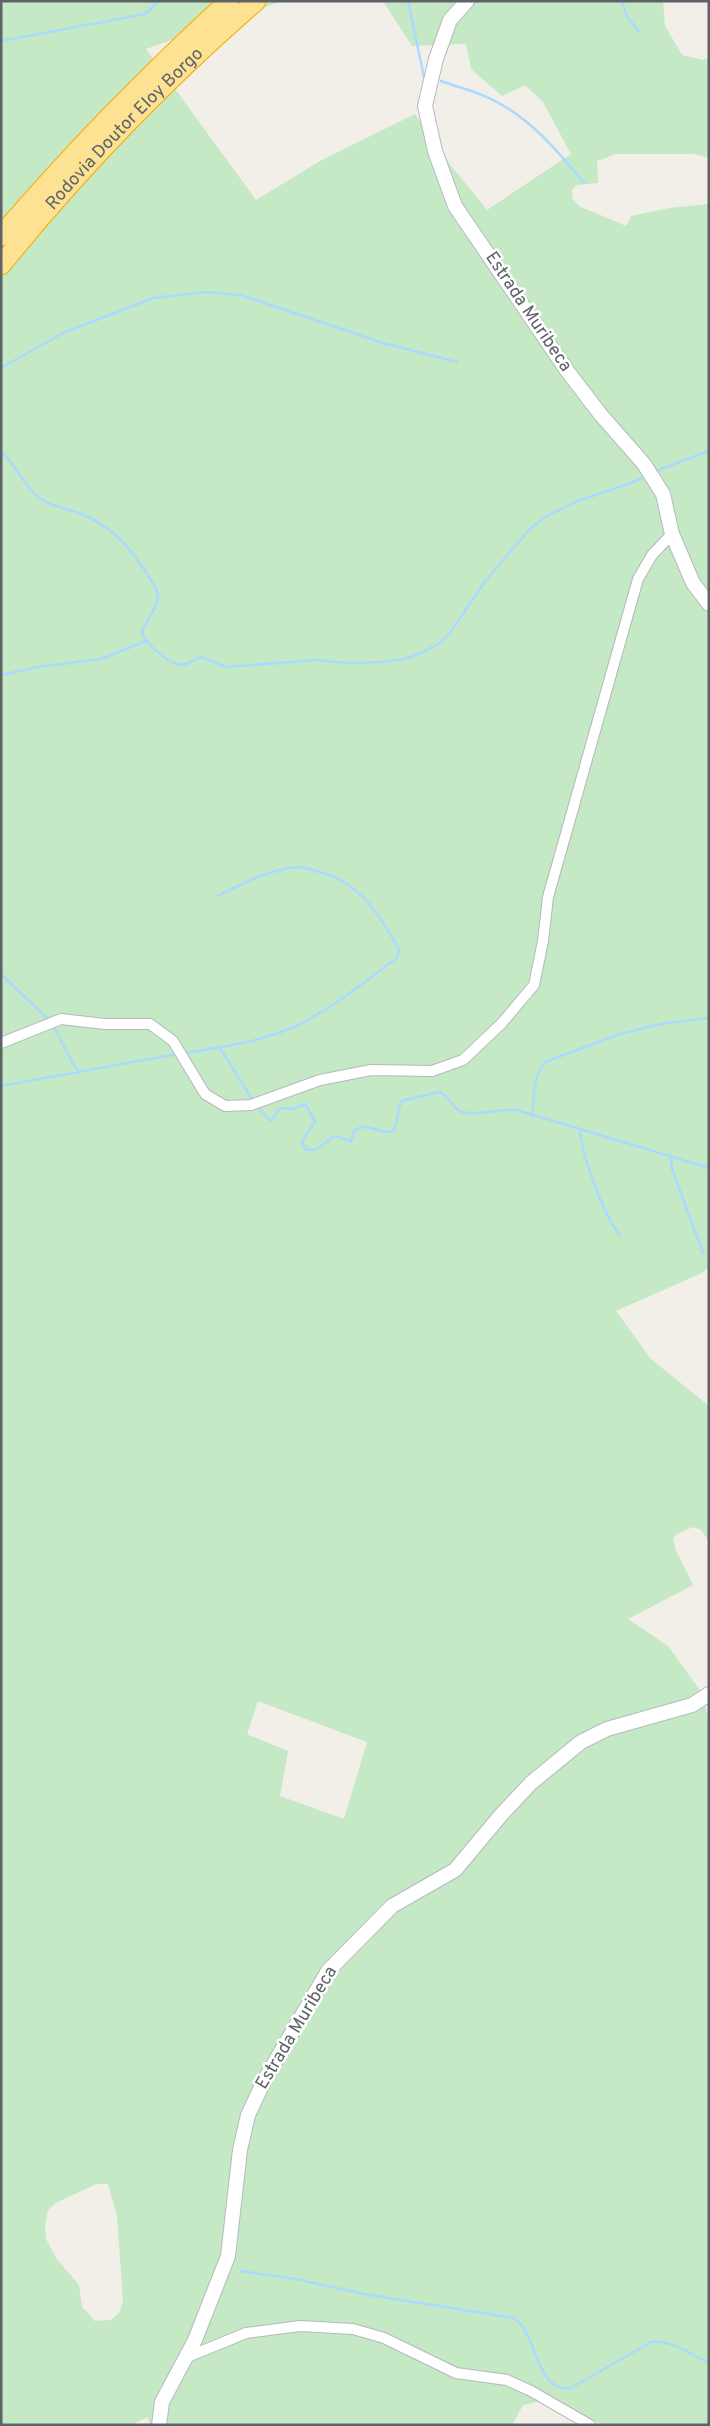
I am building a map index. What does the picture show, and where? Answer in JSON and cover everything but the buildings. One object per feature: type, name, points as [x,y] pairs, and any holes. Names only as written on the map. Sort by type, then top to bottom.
[{"type":"highway","points":[[243,5],[262,1]]},
{"type":"highway","name":"Rodovia Doutor Eloy Borgo","points":[[1,236],[106,119],[161,64],[243,5]]},
{"type":"highway","name":"Rodovia Doutor Eloy Borgo","points":[[1,265],[106,146],[243,5]]},
{"type":"street","name":"Estrada Muribeca","points":[[467,1],[450,20],[436,59],[425,106],[435,151],[455,206],[568,372],[601,415],[644,464],[664,494],[672,534],[693,584],[709,604]]},
{"type":"street","points":[[1,1043],[61,1019],[105,1024],[150,1024],[173,1041],[205,1094],[225,1106],[251,1105],[320,1080],[371,1070],[432,1071],[463,1060],[502,1022],[534,985],[543,941],[548,897],[638,580],[652,554],[672,534]]},
{"type":"street","name":"Estrada Muribeca","points":[[159,2425],[162,2402],[195,2340],[228,2256],[240,2150],[248,2115],[265,2079],[328,1971],[392,1906],[455,1870],[501,1815],[531,1783],[581,1742],[608,1729],[692,1705],[709,1694]]},
{"type":"street","points":[[185,2358],[246,2333],[300,2326],[353,2329],[384,2338],[456,2373],[507,2380],[590,2425]]},
{"type":"green space","points":[[1,1],[282,1],[146,49],[256,200],[320,161],[415,114],[449,163],[487,210],[571,154],[543,102],[525,85],[502,96],[471,69],[466,44],[412,46],[383,1],[663,1],[665,26],[682,55],[703,60],[709,58],[709,158],[694,154],[616,154],[597,161],[598,183],[577,185],[572,190],[572,198],[579,206],[626,226],[631,216],[669,208],[709,204],[709,1266],[702,1273],[616,1311],[651,1359],[709,1406],[709,1541],[701,1530],[693,1527],[677,1534],[673,1538],[676,1551],[693,1585],[628,1619],[668,1646],[702,1693],[709,1722],[709,2425],[607,2425],[563,2412],[542,2401],[523,2405],[512,2425],[151,2425],[147,2417],[131,2425],[1,2425]],"holes":[[[258,1701],[367,1742],[344,1819],[280,1796],[288,1751],[247,1734]],[[96,2184],[108,2184],[117,2216],[123,2301],[119,2313],[111,2320],[95,2321],[82,2307],[79,2285],[56,2258],[46,2239],[45,2226],[48,2210],[56,2203]]]},
{"type":"waterway","points":[[1,41],[145,14],[159,1]]},
{"type":"waterway","points":[[408,1],[424,77]]},
{"type":"waterway","points":[[622,1],[626,15],[639,32]]},
{"type":"waterway","points":[[441,81],[485,96],[518,116],[553,147],[584,183]]},
{"type":"waterway","points":[[1,368],[63,333],[153,298],[206,292],[241,295],[383,343],[457,362]]},
{"type":"waterway","points":[[1,451],[37,496],[51,504],[79,513],[100,523],[124,543],[137,559],[156,588],[158,596],[156,606],[145,624],[142,634],[155,650],[168,660],[180,665],[201,657],[227,667],[316,660],[347,663],[384,662],[405,659],[421,653],[438,644],[450,633],[486,580],[530,529],[545,517],[575,502],[646,476]]},
{"type":"waterway","points":[[653,472],[709,451]]},
{"type":"waterway","points":[[1,675],[38,667],[101,659],[146,641]]},
{"type":"waterway","points":[[185,1053],[255,1040],[296,1026],[335,1003],[397,958],[399,949],[375,911],[355,890],[331,876],[311,870],[297,867],[287,868],[256,878],[218,896]]},
{"type":"waterway","points":[[1,974],[50,1021]]},
{"type":"waterway","points":[[532,1116],[536,1080],[545,1062],[620,1034],[666,1023],[709,1018]]},
{"type":"waterway","points":[[53,1025],[78,1073]]},
{"type":"waterway","points":[[220,1048],[254,1102]]},
{"type":"waterway","points":[[1,1086],[177,1054]]},
{"type":"waterway","points":[[257,1106],[271,1121],[280,1108],[293,1109],[305,1104],[315,1121],[302,1142],[305,1149],[314,1150],[335,1136],[351,1141],[355,1130],[360,1128],[365,1127],[384,1132],[394,1131],[401,1101],[439,1092],[462,1112],[517,1110],[709,1168]]},
{"type":"waterway","points":[[580,1129],[584,1153],[594,1184],[607,1214],[620,1235]]},
{"type":"waterway","points":[[671,1158],[672,1169],[703,1253]]},
{"type":"waterway","points":[[241,2271],[296,2279],[364,2294],[514,2318],[522,2326],[528,2337],[543,2372],[550,2381],[559,2387],[571,2388],[651,2342],[674,2345],[709,2363]]}]
